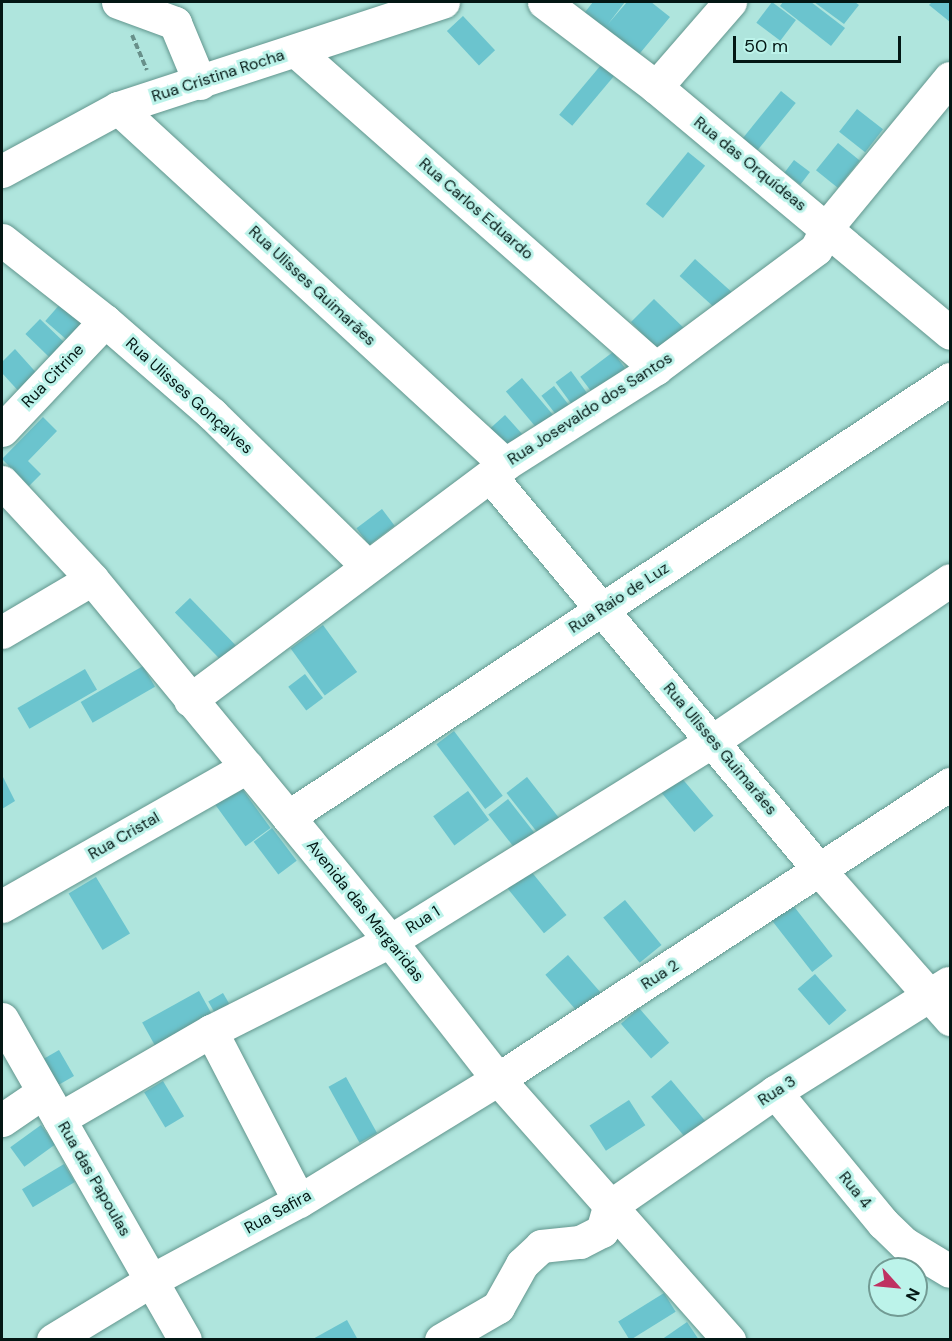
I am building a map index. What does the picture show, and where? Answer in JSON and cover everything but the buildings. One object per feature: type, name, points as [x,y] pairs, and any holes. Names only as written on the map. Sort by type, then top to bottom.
[{"type":"street","points":[[118,2],[175,22],[200,83]]},
{"type":"street","name":"Rua Cristina Rocha","points":[[2,171],[118,108],[443,2]]},
{"type":"street","name":"Rua das Orquídeas","points":[[544,2],[656,87],[827,227],[951,333]]},
{"type":"street","points":[[656,87],[730,2]]},
{"type":"street","name":"Rua Carlos Eduardo","points":[[296,51],[656,368]]},
{"type":"street","name":"Rua Josevaldo dos Santos","points":[[190,700],[366,565],[498,470],[656,368],[816,249],[827,227],[951,78]]},
{"type":"street","name":"Rua Ulisses Guimarães","points":[[118,108],[498,470],[602,610],[714,740],[821,872],[944,999]]},
{"type":"street","name":"Rua Ulisses Gonçalves","points":[[2,240],[105,321],[212,414],[366,565]]},
{"type":"street","name":"Rua Citrine","points":[[2,430],[105,321]]},
{"type":"street","name":"Rua Raio de Luz","points":[[288,817],[951,379]]},
{"type":"street","name":"Avenida das Margaridas","points":[[2,482],[92,579],[390,940],[498,1079],[729,1340]]},
{"type":"street","points":[[2,632],[92,579]]},
{"type":"street","name":"Rua 1","points":[[2,1120],[51,1106],[211,1031],[390,940],[714,740],[951,580]]},
{"type":"street","name":"Rua Cristal","points":[[2,906],[247,767]]},
{"type":"street","name":"Rua 2","points":[[498,1079],[821,872],[951,784]]},
{"type":"street","name":"Rua 3","points":[[609,1207],[775,1092],[944,999]]},
{"type":"street","name":"Rua das Papoulas","points":[[2,1019],[185,1340]]},
{"type":"street","points":[[211,1031],[299,1202]]},
{"type":"street","name":"Rua Safira","points":[[53,1340],[152,1280],[299,1202],[498,1079]]},
{"type":"street","name":"Rua 4","points":[[775,1092],[883,1223],[905,1244],[951,1271]]},
{"type":"street","points":[[441,1340],[498,1307],[522,1264],[541,1246],[580,1242],[602,1231],[609,1207]]},
{"type":"path","points":[[131,33],[158,95]]}]
